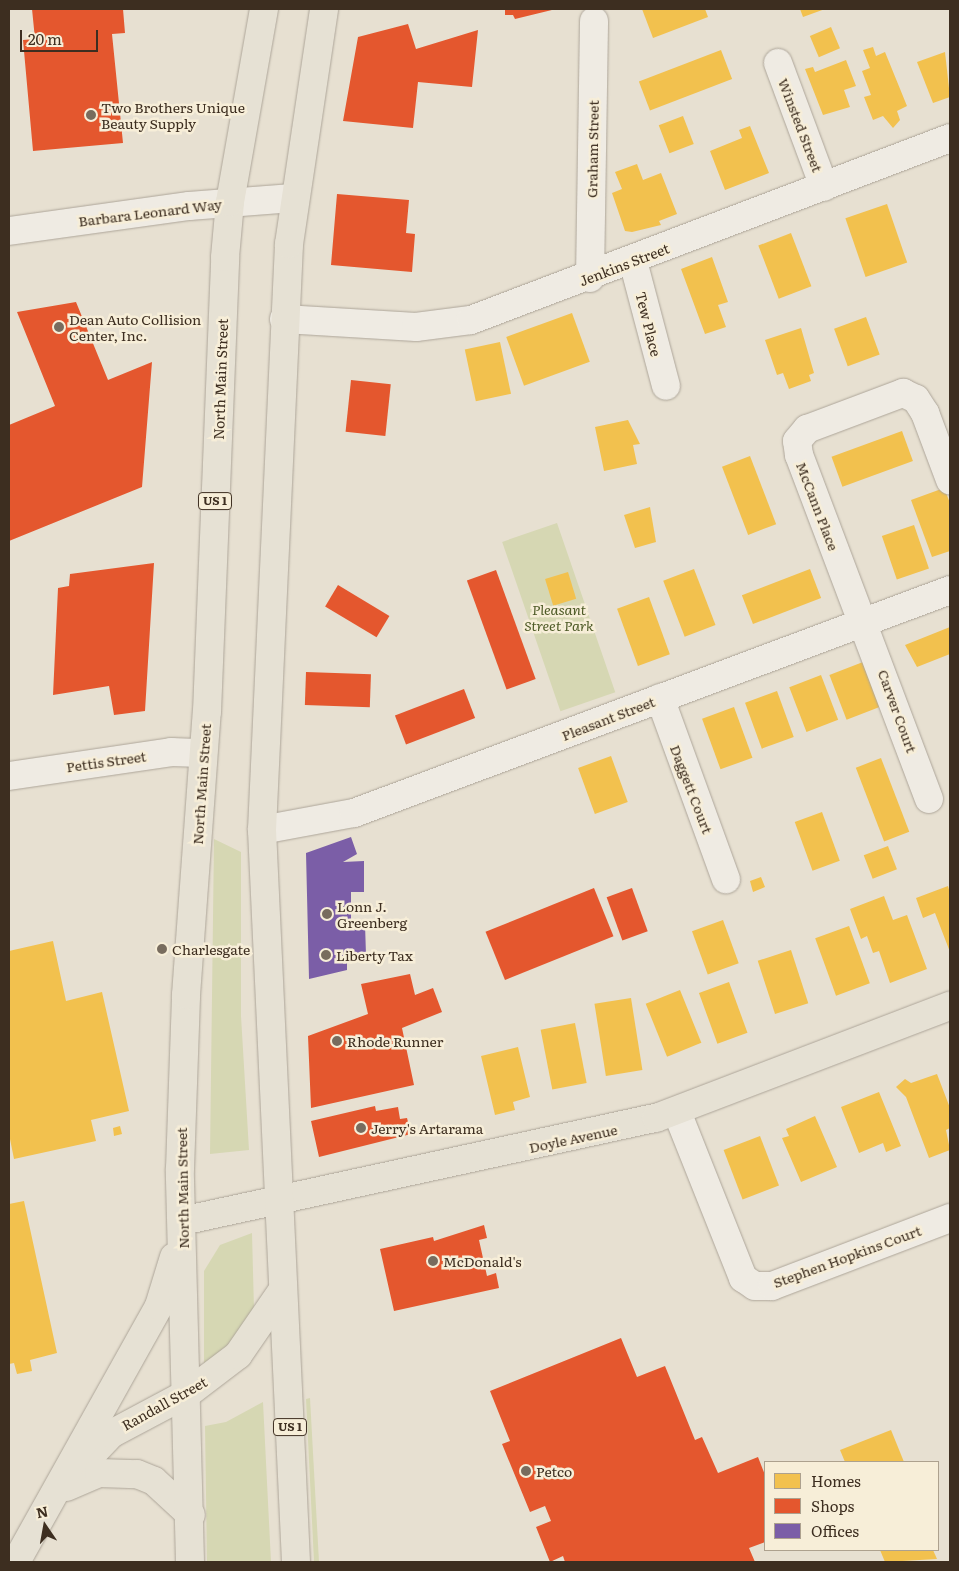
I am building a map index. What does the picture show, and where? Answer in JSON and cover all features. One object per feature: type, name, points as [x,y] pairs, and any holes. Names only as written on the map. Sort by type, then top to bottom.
[{"type":"main road","name":"North Main Street","points":[[190,1562],[191,1515],[182,1221],[186,995],[203,753],[230,202],[264,9]]},
{"type":"main road","name":"US 1","points":[[296,1562],[262,830],[284,319],[293,198],[324,9]]},
{"type":"main road","name":"Doyle Avenue","points":[[182,1221],[278,1202],[677,1112],[950,1006]]},
{"type":"main road","name":"Randall Street","points":[[16,1562],[60,1490],[106,1393],[159,1306],[182,1221]]},
{"type":"main road","name":"Randall Street","points":[[60,1490],[111,1434],[188,1392],[238,1355],[282,1291]]},
{"type":"main road","points":[[60,1490],[99,1472],[137,1474],[154,1481],[191,1515]]},
{"type":"street","name":"Graham Street","points":[[590,278],[594,21]]},
{"type":"street","name":"Winsted Street","points":[[778,63],[824,187]]},
{"type":"street","name":"Jenkins Street","points":[[284,319],[438,325],[471,320],[590,278],[950,138]]},
{"type":"street","name":"Barbara Leonard Way","points":[[9,231],[230,202],[293,198]]},
{"type":"street","name":"Tew Place","points":[[633,261],[666,386]]},
{"type":"street","name":"McCann Place","points":[[865,624],[799,455],[797,441],[807,429],[903,393],[916,399],[925,413],[950,480]]},
{"type":"street","name":"Pleasant Street","points":[[262,830],[354,813],[660,698],[865,624],[950,590]]},
{"type":"street","name":"Carver Court","points":[[865,624],[929,799]]},
{"type":"street","name":"Daggett Court","points":[[660,698],[726,879]]},
{"type":"street","name":"Pettis Street","points":[[9,776],[171,752],[203,753]]},
{"type":"street","name":"Stephen Hopkins Court","points":[[677,1112],[743,1278],[755,1286],[772,1286],[950,1218]]},
{"type":"green space","name":"Pleasant Street Park","points":[[557,523],[615,692],[560,711],[502,542]]},
{"type":"green space","points":[[214,839],[241,852],[241,1016],[249,1150],[210,1154]]},
{"type":"green space","points":[[252,1233],[254,1309],[222,1353],[204,1365],[204,1271],[220,1245]]},
{"type":"green space","points":[[310,1398],[319,1562],[314,1562],[306,1399]]},
{"type":"green space","points":[[263,1402],[271,1562],[207,1562],[205,1426],[226,1422]]},
{"type":"building: Homes","points":[[642,9],[705,9],[708,17],[653,38]]},
{"type":"building: Homes","points":[[800,9],[825,9],[803,17]]},
{"type":"building: Homes","points":[[831,27],[840,48],[819,57],[810,36]]},
{"type":"building: Homes","points":[[873,47],[876,56],[885,52],[907,106],[897,111],[900,120],[893,128],[883,116],[873,120],[864,97],[871,95],[862,71],[870,68],[863,50]]},
{"type":"building: Homes","points":[[721,50],[732,79],[650,110],[639,82]]},
{"type":"building: Homes","points":[[945,52],[950,97],[933,103],[917,62]]},
{"type":"building: Homes","points":[[846,60],[856,86],[844,90],[850,107],[823,115],[805,69],[813,67],[815,72]]},
{"type":"building: Homes","points":[[683,116],[694,144],[669,153],[659,125]]},
{"type":"building: Homes","points":[[750,126],[769,173],[725,190],[710,151],[742,138],[739,130]]},
{"type":"building: Homes","points":[[637,164],[643,180],[661,173],[677,214],[659,221],[661,225],[632,232],[625,231],[612,193],[622,189],[615,172]]},
{"type":"building: Homes","points":[[887,204],[907,263],[866,277],[845,218]]},
{"type":"building: Homes","points":[[791,233],[811,286],[779,299],[758,246]]},
{"type":"building: Homes","points":[[712,257],[728,302],[718,305],[726,327],[705,334],[681,269]]},
{"type":"building: Homes","points":[[572,313],[590,362],[524,386],[506,337]]},
{"type":"building: Homes","points":[[866,317],[880,355],[848,366],[834,329]]},
{"type":"building: Homes","points":[[801,328],[814,373],[809,375],[811,381],[789,389],[783,373],[777,375],[765,340]]},
{"type":"building: Homes","points":[[500,342],[511,394],[476,401],[465,349]]},
{"type":"building: Homes","points":[[628,420],[640,444],[633,445],[637,464],[604,471],[595,427]]},
{"type":"building: Homes","points":[[902,431],[913,461],[842,487],[832,457]]},
{"type":"building: Homes","points":[[750,456],[776,524],[748,535],[722,467]]},
{"type":"building: Homes","points":[[944,488],[950,503],[950,551],[932,557],[911,500]]},
{"type":"building: Homes","points":[[650,507],[656,542],[635,548],[624,515]]},
{"type":"building: Homes","points":[[914,525],[929,568],[897,580],[882,536]]},
{"type":"building: Homes","points":[[694,569],[716,625],[685,637],[663,581]]},
{"type":"building: Homes","points":[[810,569],[821,598],[753,624],[742,595]]},
{"type":"building: Homes","points":[[568,572],[576,599],[553,606],[545,579]]},
{"type":"building: Homes","points":[[649,597],[670,654],[638,666],[617,609]]},
{"type":"building: Homes","points":[[950,627],[950,654],[917,667],[905,645]]},
{"type":"building: Homes","points":[[863,662],[880,707],[847,720],[829,675]]},
{"type":"building: Homes","points":[[821,675],[838,720],[806,732],[789,687]]},
{"type":"building: Homes","points":[[777,691],[794,737],[762,749],[745,703]]},
{"type":"building: Homes","points":[[734,707],[752,758],[721,769],[702,719]]},
{"type":"building: Homes","points":[[611,756],[628,802],[595,814],[578,768]]},
{"type":"building: Homes","points":[[881,758],[909,832],[884,841],[856,768]]},
{"type":"building: Homes","points":[[822,812],[840,861],[813,871],[795,822]]},
{"type":"building: Homes","points":[[888,846],[897,869],[873,879],[864,855]]},
{"type":"building: Homes","points":[[761,877],[765,887],[753,892],[750,881]]},
{"type":"building: Homes","points":[[948,886],[950,893],[950,952],[935,913],[923,918],[916,898]]},
{"type":"building: Homes","points":[[884,896],[893,920],[907,915],[927,969],[890,983],[879,951],[873,953],[867,936],[861,939],[850,909]]},
{"type":"building: Homes","points":[[723,920],[739,963],[708,975],[692,931]]},
{"type":"building: Homes","points":[[849,926],[870,983],[836,996],[815,938]]},
{"type":"building: Homes","points":[[53,941],[66,1001],[102,992],[129,1111],[91,1120],[96,1141],[14,1159],[9,1134],[9,951]]},
{"type":"building: Homes","points":[[791,950],[808,1003],[775,1014],[758,961]]},
{"type":"building: Homes","points":[[729,982],[747,1033],[717,1044],[699,993]]},
{"type":"building: Homes","points":[[680,990],[701,1043],[667,1057],[646,1004]]},
{"type":"building: Homes","points":[[631,998],[642,1070],[606,1076],[594,1004]]},
{"type":"building: Homes","points":[[575,1023],[587,1083],[552,1090],[541,1030]]},
{"type":"building: Homes","points":[[518,1047],[530,1097],[513,1102],[515,1110],[495,1115],[481,1056]]},
{"type":"building: Homes","points":[[937,1074],[950,1108],[950,1128],[946,1130],[950,1150],[929,1158],[906,1097],[896,1087],[905,1079],[911,1083]]},
{"type":"building: Homes","points":[[879,1092],[901,1146],[886,1152],[883,1143],[859,1153],[841,1107]]},
{"type":"building: Homes","points":[[815,1116],[837,1167],[801,1182],[782,1138],[789,1136],[786,1129]]},
{"type":"building: Homes","points":[[120,1126],[122,1134],[114,1136],[113,1128]]},
{"type":"building: Homes","points":[[760,1136],[779,1185],[743,1199],[724,1150]]},
{"type":"building: Homes","points":[[24,1201],[57,1353],[30,1360],[32,1371],[17,1374],[14,1363],[9,1364],[9,1204]]},
{"type":"building: Homes","points":[[891,1430],[904,1461],[845,1461],[840,1450]]},
{"type":"building: Homes","points":[[880,1551],[933,1551],[937,1559],[885,1562]]},
{"type":"building: Shops","points":[[32,9],[123,9],[125,33],[112,34],[123,143],[33,151],[23,40],[35,39]]},
{"type":"building: Shops","points":[[505,9],[556,9],[515,19],[513,15],[505,15]]},
{"type":"building: Shops","points":[[408,24],[416,49],[478,30],[472,87],[418,82],[413,128],[343,121],[358,37]]},
{"type":"building: Shops","points":[[337,194],[409,200],[406,233],[415,234],[412,272],[331,265]]},
{"type":"building: Shops","points":[[76,302],[108,380],[152,362],[142,487],[9,541],[9,425],[55,406],[17,312]]},
{"type":"building: Shops","points":[[351,380],[391,384],[385,436],[346,432]]},
{"type":"building: Shops","points":[[154,563],[145,711],[114,715],[109,686],[53,695],[58,588],[69,586],[70,574]]},
{"type":"building: Shops","points":[[496,570],[536,679],[507,690],[467,581]]},
{"type":"building: Shops","points":[[338,585],[389,616],[377,637],[325,606]]},
{"type":"building: Shops","points":[[306,672],[371,674],[370,707],[305,705]]},
{"type":"building: Shops","points":[[464,689],[475,718],[406,744],[395,716]]},
{"type":"building: Shops","points":[[594,888],[613,936],[505,980],[486,932]]},
{"type":"building: Shops","points":[[632,888],[648,931],[622,940],[607,897]]},
{"type":"building: Shops","points":[[410,974],[415,995],[433,988],[442,1012],[402,1028],[414,1085],[311,1108],[308,1036],[368,1014],[361,984]]},
{"type":"building: Shops","name":"Jerry's Artarama","points":[[375,1106],[376,1111],[398,1107],[400,1119],[407,1118],[411,1134],[319,1157],[311,1121]]},
{"type":"building: Shops","name":"McDonald's","points":[[484,1225],[487,1238],[479,1240],[487,1276],[496,1273],[499,1288],[394,1311],[380,1249],[433,1237],[434,1241]]},
{"type":"building: Shops","points":[[621,1338],[637,1377],[665,1366],[695,1440],[702,1437],[718,1473],[758,1457],[764,1472],[764,1542],[749,1548],[755,1562],[565,1562],[563,1556],[550,1562],[536,1527],[551,1521],[545,1506],[530,1512],[502,1444],[510,1441],[490,1391]]},
{"type":"building: Offices","points":[[351,837],[357,854],[343,862],[364,861],[364,892],[351,892],[351,924],[365,924],[366,955],[347,955],[347,970],[309,979],[306,853]]},
{"type":"place","name":"Two Brothers Unique Beauty Supply","points":[[91,115]]},
{"type":"place","name":"Dean Auto Collision Center, Inc.","points":[[59,327]]},
{"type":"place","name":"Lonn J. Greenberg","points":[[327,914]]},
{"type":"place","name":"Charlesgate","points":[[162,949]]},
{"type":"place","name":"Liberty Tax","points":[[326,955]]},
{"type":"place","name":"Rhode Runner","points":[[337,1041]]},
{"type":"place","name":"Jerry's Artarama","points":[[361,1128]]},
{"type":"place","name":"McDonald's","points":[[433,1261]]},
{"type":"place","name":"Petco","points":[[526,1471]]}]
